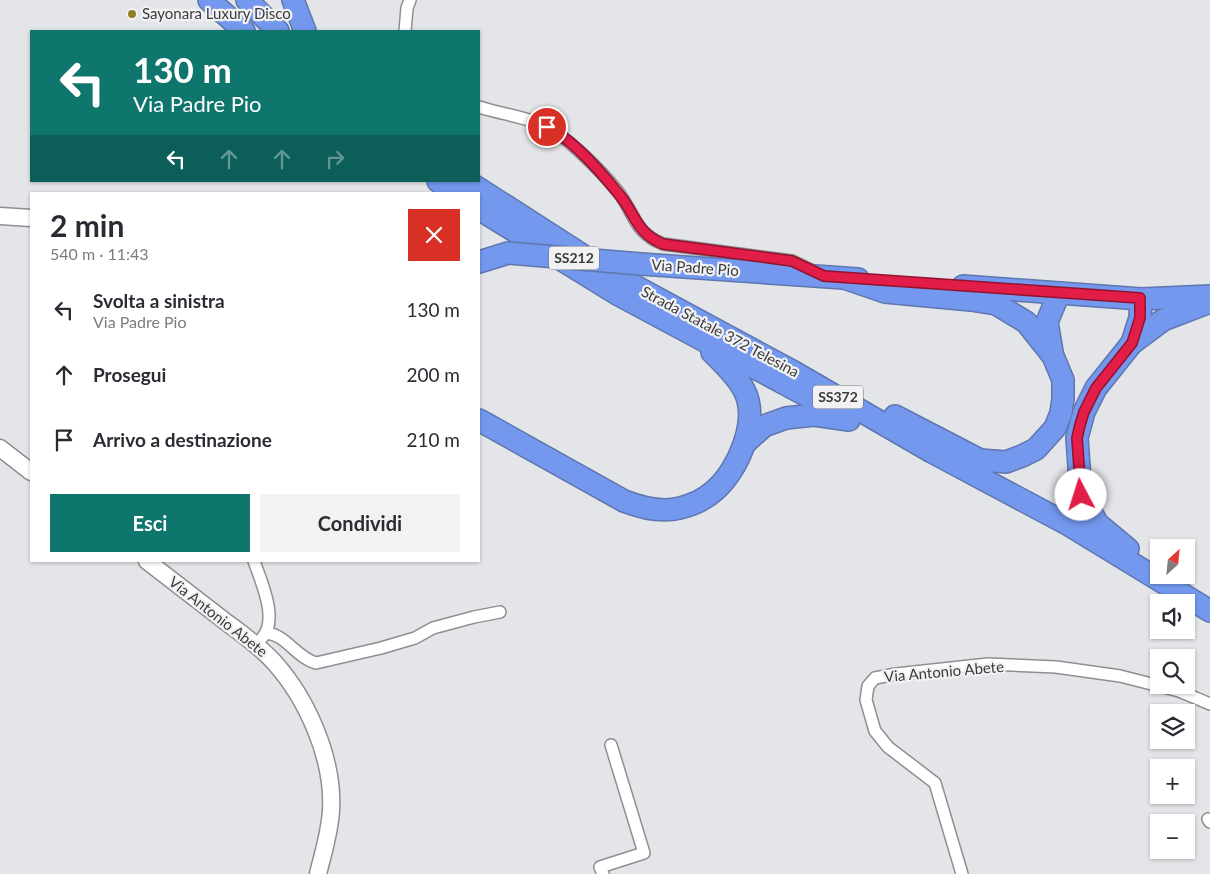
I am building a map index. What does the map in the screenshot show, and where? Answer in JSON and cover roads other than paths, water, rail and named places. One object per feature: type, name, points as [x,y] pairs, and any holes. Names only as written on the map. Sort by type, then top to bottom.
[{"type":"highway","points":[[209,0],[243,30]]},
{"type":"highway","points":[[225,0],[254,30]]},
{"type":"highway","points":[[247,0],[277,30]]},
{"type":"highway","points":[[293,0],[304,30]]},
{"type":"highway","points":[[439,182],[453,192]]},
{"type":"highway","name":"Strada Statale 372 Telesina","points":[[469,182],[606,271],[792,370],[932,452],[1068,526],[1210,611]]},
{"type":"highway","name":"Strada Statale 372 Telesina","points":[[480,210],[498,223],[619,295],[811,398],[974,493],[1068,542],[1157,594]]},
{"type":"highway","name":"Via Padre Pio","points":[[480,252],[1140,298],[1210,296]]},
{"type":"highway","points":[[480,262],[508,253]]},
{"type":"highway","points":[[834,277],[885,292],[996,304],[1026,322],[1053,356]]},
{"type":"highway","points":[[792,370],[917,426],[980,460],[1006,462],[1036,449],[1055,428],[1061,413],[1063,380],[1053,356],[1047,322],[1059,293]]},
{"type":"highway","points":[[1132,343],[1140,318],[1140,298]]},
{"type":"highway","points":[[1150,562],[1129,549],[1098,524],[1081,495],[1077,438],[1084,412],[1096,388],[1132,343],[1163,320],[1210,302]]},
{"type":"highway","points":[[480,421],[624,501],[642,508],[661,510],[680,508],[698,502],[714,491],[728,476],[745,443],[749,426],[749,408],[745,391],[725,364],[691,334]]},
{"type":"highway","points":[[745,443],[764,426],[786,418],[814,415],[849,420]]},
{"type":"highway","points":[[1186,584],[1210,600]]},
{"type":"highway","points":[[1195,618],[1210,627]]},
{"type":"main road","points":[[0,216],[30,218]]},
{"type":"main road","points":[[0,448],[30,471]]},
{"type":"main road","name":"Via Antonio Abete","points":[[148,562],[256,645],[273,661],[301,700],[319,740],[327,769],[331,810],[328,833],[318,874]]},
{"type":"street","points":[[405,30],[407,8],[410,0]]},
{"type":"street","points":[[480,107],[538,123],[556,132],[578,150],[619,194],[644,234],[652,240],[663,244],[792,261],[834,277]]},
{"type":"street","points":[[254,562],[266,596],[270,624],[267,633],[256,645]]},
{"type":"street","points":[[267,633],[274,634],[308,661],[316,663],[381,648],[415,638],[433,628],[500,612]]},
{"type":"street","name":"Via Antonio Abete","points":[[962,874],[935,782],[888,747],[875,731],[866,700],[868,686],[875,678],[988,664],[1056,667],[1120,676],[1179,692],[1210,704]]},
{"type":"street","points":[[602,874],[600,866],[644,853],[611,745]]},
{"type":"place","name":"Sayonara Luxury Disco","points":[[132,14]]}]
